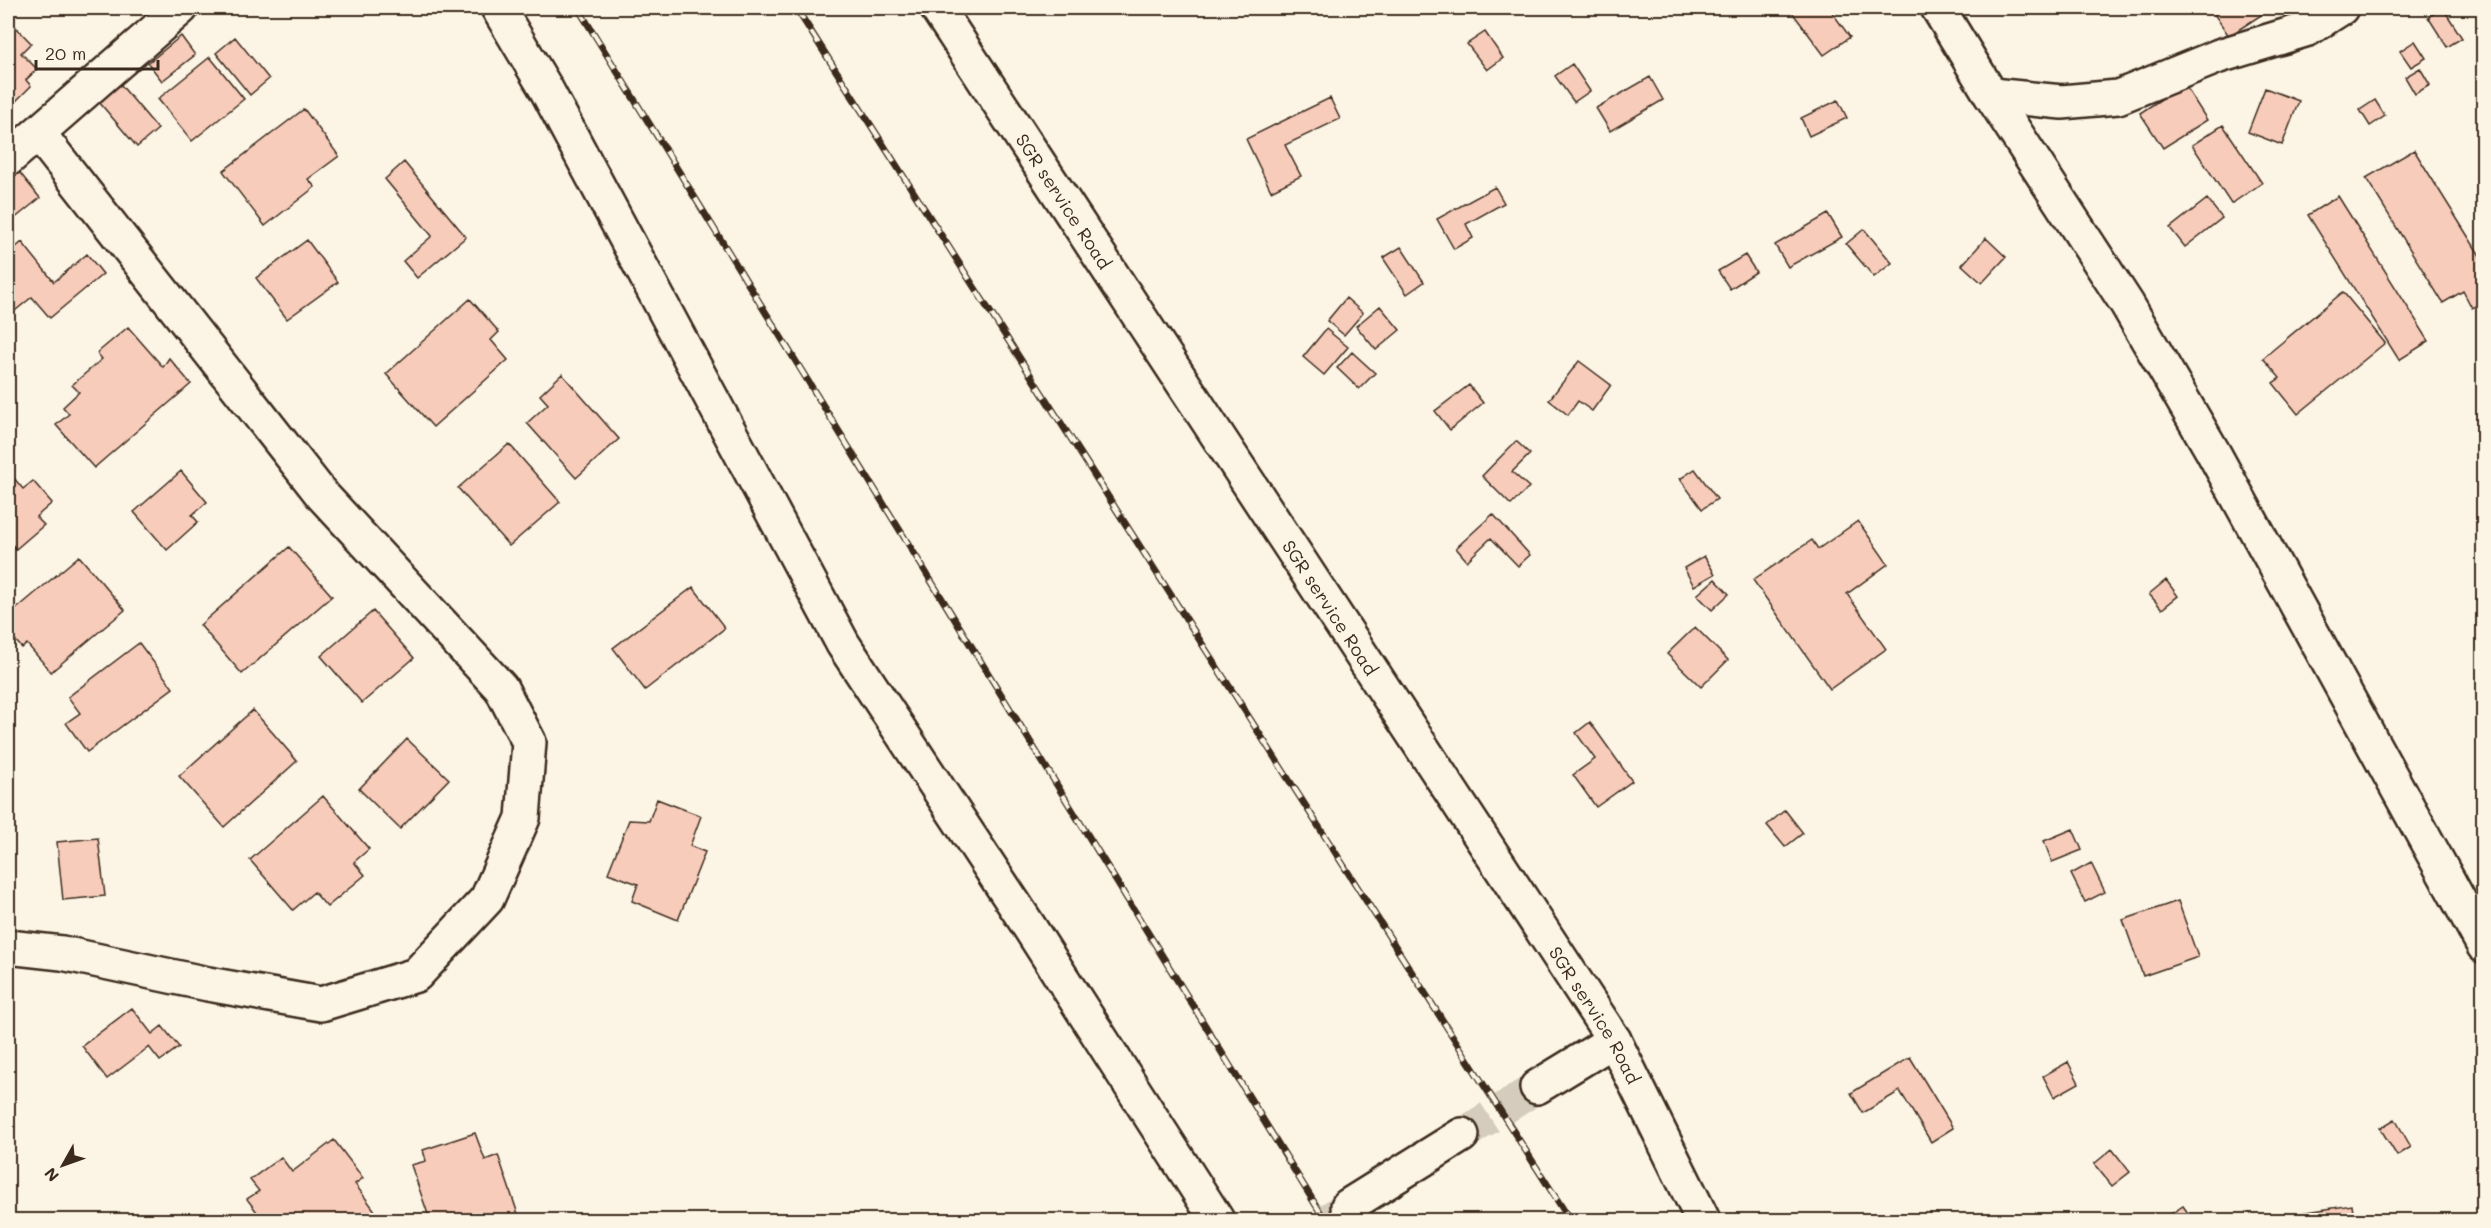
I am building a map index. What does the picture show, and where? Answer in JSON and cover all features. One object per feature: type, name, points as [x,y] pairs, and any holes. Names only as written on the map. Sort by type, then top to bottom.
[{"type":"street","points":[[8,159],[181,8]]},
{"type":"street","points":[[498,8],[545,87],[843,644],[1030,928],[1217,1221]]},
{"type":"street","name":"SGR service Road","points":[[938,8],[1614,1040],[1703,1221]]},
{"type":"street","points":[[1938,8],[2127,304],[2213,452],[2480,933]]},
{"type":"street","points":[[1992,95],[2062,102],[2118,98],[2219,56],[2308,29],[2341,8]]},
{"type":"street","points":[[8,947],[62,953],[208,984],[321,1004],[416,975],[487,900],[523,818],[529,742],[501,688],[323,496],[39,134]]},
{"type":"street","points":[[1537,1087],[1614,1040]]},
{"type":"street","points":[[1348,1206],[1462,1135]]},
{"type":"building","points":[[1789,8],[1829,8],[1850,37],[1824,55]]},
{"type":"building","points":[[2217,8],[2272,8],[2229,36],[2212,11]]},
{"type":"building","points":[[2443,8],[2462,38],[2447,47],[2428,17]]},
{"type":"building","points":[[8,19],[31,43],[21,53],[37,69],[26,80],[31,86],[8,109]]},
{"type":"building","points":[[1485,32],[1503,58],[1487,70],[1467,44]]},
{"type":"building","points":[[181,36],[195,55],[162,81],[148,63]]},
{"type":"building","points":[[235,37],[269,79],[250,95],[216,53]]},
{"type":"building","points":[[2415,41],[2426,58],[2411,67],[2400,51]]},
{"type":"building","points":[[210,57],[244,99],[192,141],[158,99]]},
{"type":"building","points":[[1572,64],[1590,91],[1574,102],[1555,76]]},
{"type":"building","points":[[2420,68],[2430,85],[2415,94],[2405,77]]},
{"type":"building","points":[[1650,77],[1663,100],[1610,131],[1596,108]]},
{"type":"building","points":[[120,84],[158,129],[137,147],[99,102]]},
{"type":"building","points":[[2184,84],[2207,120],[2163,148],[2140,113]]},
{"type":"building","points":[[2265,88],[2299,101],[2282,145],[2248,132]]},
{"type":"building","points":[[1330,98],[1340,119],[1285,145],[1301,176],[1271,191],[1246,139]]},
{"type":"building","points":[[1838,100],[1847,118],[1809,136],[1801,118]]},
{"type":"building","points":[[2375,100],[2385,116],[2370,126],[2360,110]]},
{"type":"building","points":[[304,109],[339,156],[308,179],[315,187],[265,226],[223,171]]},
{"type":"building","points":[[2223,125],[2262,183],[2231,204],[2192,145]]},
{"type":"building","points":[[2414,150],[2484,262],[2484,301],[2472,308],[2463,291],[2443,303],[2366,178]]},
{"type":"building","points":[[404,162],[466,237],[417,278],[403,261],[432,236],[385,179]]},
{"type":"building","points":[[16,168],[40,198],[8,224],[8,175]]},
{"type":"building","points":[[1495,187],[1504,203],[1466,224],[1473,238],[1454,249],[1437,219]]},
{"type":"building","points":[[2338,196],[2429,341],[2399,360],[2308,215]]},
{"type":"building","points":[[2207,199],[2222,218],[2185,247],[2170,228]]},
{"type":"building","points":[[1828,214],[1842,237],[1788,267],[1775,245]]},
{"type":"building","points":[[1864,229],[1892,263],[1874,277],[1846,244]]},
{"type":"building","points":[[1986,238],[2006,257],[1982,283],[1962,265]]},
{"type":"building","points":[[307,240],[338,282],[287,319],[256,278]]},
{"type":"building","points":[[22,242],[54,282],[87,254],[103,274],[50,318],[32,297],[11,314],[8,311],[8,254]]},
{"type":"building","points":[[1401,247],[1424,282],[1407,294],[1383,258]]},
{"type":"building","points":[[1745,255],[1756,272],[1730,289],[1718,271]]},
{"type":"building","points":[[2343,292],[2385,343],[2298,414],[2273,383],[2280,378],[2263,358]]},
{"type":"building","points":[[1346,298],[1363,313],[1344,335],[1327,321]]},
{"type":"building","points":[[470,299],[499,332],[491,340],[508,360],[433,427],[386,374]]},
{"type":"building","points":[[1380,306],[1400,330],[1376,350],[1356,326]]},
{"type":"building","points":[[128,327],[163,367],[169,358],[191,384],[94,468],[56,425],[69,414],[63,407],[79,392],[72,385],[102,359],[97,353]]},
{"type":"building","points":[[1326,329],[1348,347],[1324,375],[1303,357]]},
{"type":"building","points":[[1352,352],[1375,373],[1359,389],[1337,368]]},
{"type":"building","points":[[1579,361],[1611,385],[1592,411],[1578,401],[1568,415],[1549,400]]},
{"type":"building","points":[[562,374],[619,439],[576,478],[527,423],[548,404],[540,395]]},
{"type":"building","points":[[1469,385],[1483,403],[1450,430],[1435,411]]},
{"type":"building","points":[[1516,441],[1530,454],[1512,472],[1529,487],[1511,505],[1482,476]]},
{"type":"building","points":[[509,444],[560,502],[509,546],[458,488]]},
{"type":"building","points":[[1695,469],[1717,499],[1702,509],[1680,479]]},
{"type":"building","points":[[8,471],[23,489],[33,481],[52,503],[36,517],[44,525],[16,549],[8,542]]},
{"type":"building","points":[[181,471],[207,502],[192,515],[198,522],[167,550],[134,512]]},
{"type":"building","points":[[1493,514],[1530,555],[1518,566],[1491,538],[1467,561],[1456,548]]},
{"type":"building","points":[[1858,521],[1888,564],[1847,594],[1886,649],[1830,689],[1753,580],[1812,540],[1818,549]]},
{"type":"building","points":[[289,547],[332,596],[242,674],[200,625]]},
{"type":"building","points":[[79,556],[125,610],[51,672],[27,644],[22,648],[8,632],[8,616]]},
{"type":"building","points":[[1704,556],[1715,574],[1694,586],[1684,568]]},
{"type":"building","points":[[1715,579],[1729,594],[1712,610],[1697,595]]},
{"type":"building","points":[[2166,580],[2178,596],[2162,609],[2149,594]]},
{"type":"building","points":[[693,587],[725,628],[645,690],[613,648]]},
{"type":"building","points":[[373,611],[414,658],[362,703],[321,656]]},
{"type":"building","points":[[1695,627],[1728,660],[1701,687],[1667,654]]},
{"type":"building","points":[[139,643],[173,688],[87,752],[66,723],[80,713],[68,697]]},
{"type":"building","points":[[253,710],[297,761],[224,827],[179,776]]},
{"type":"building","points":[[1590,722],[1632,781],[1596,807],[1573,775],[1595,759],[1576,733]]},
{"type":"building","points":[[407,739],[449,779],[400,829],[359,789]]},
{"type":"building","points":[[323,796],[369,849],[354,862],[365,875],[327,907],[314,892],[293,910],[250,860]]},
{"type":"building","points":[[657,799],[701,816],[690,846],[705,852],[678,920],[632,901],[638,884],[608,873],[629,820],[649,821]]},
{"type":"building","points":[[1785,810],[1803,833],[1785,847],[1767,825]]},
{"type":"building","points":[[2073,829],[2082,850],[2052,862],[2044,841]]},
{"type":"building","points":[[98,838],[105,896],[63,900],[57,842]]},
{"type":"building","points":[[2091,863],[2105,892],[2085,902],[2071,874]]},
{"type":"building","points":[[2178,901],[2198,957],[2143,976],[2123,920]]},
{"type":"building","points":[[132,1008],[152,1034],[162,1026],[179,1047],[160,1061],[149,1047],[107,1079],[82,1046]]},
{"type":"building","points":[[1910,1057],[1953,1128],[1931,1142],[1900,1091],[1863,1113],[1851,1093]]},
{"type":"building","points":[[2068,1062],[2079,1083],[2054,1097],[2043,1076]]},
{"type":"building","points":[[2395,1119],[2411,1147],[2397,1156],[2380,1128]]},
{"type":"building","points":[[475,1133],[485,1160],[498,1155],[520,1220],[430,1220],[411,1165],[426,1161],[423,1150]]},
{"type":"building","points":[[334,1140],[363,1178],[355,1184],[381,1219],[263,1220],[247,1199],[259,1191],[250,1180],[281,1157],[292,1172]]},
{"type":"building","points":[[2112,1149],[2130,1172],[2112,1186],[2094,1164]]},
{"type":"building","points":[[2352,1205],[2354,1220],[2302,1220],[2301,1213]]},
{"type":"building","points":[[2183,1206],[2193,1220],[2162,1220]]},
{"type":"tunnel","points":[[1462,1135],[1537,1087]]},
{"type":"tunnel","points":[[1328,1220],[1348,1206]]},
{"type":"railway","points":[[578,8],[1325,1220]]},
{"type":"railway","points":[[796,8],[1570,1220]]}]
